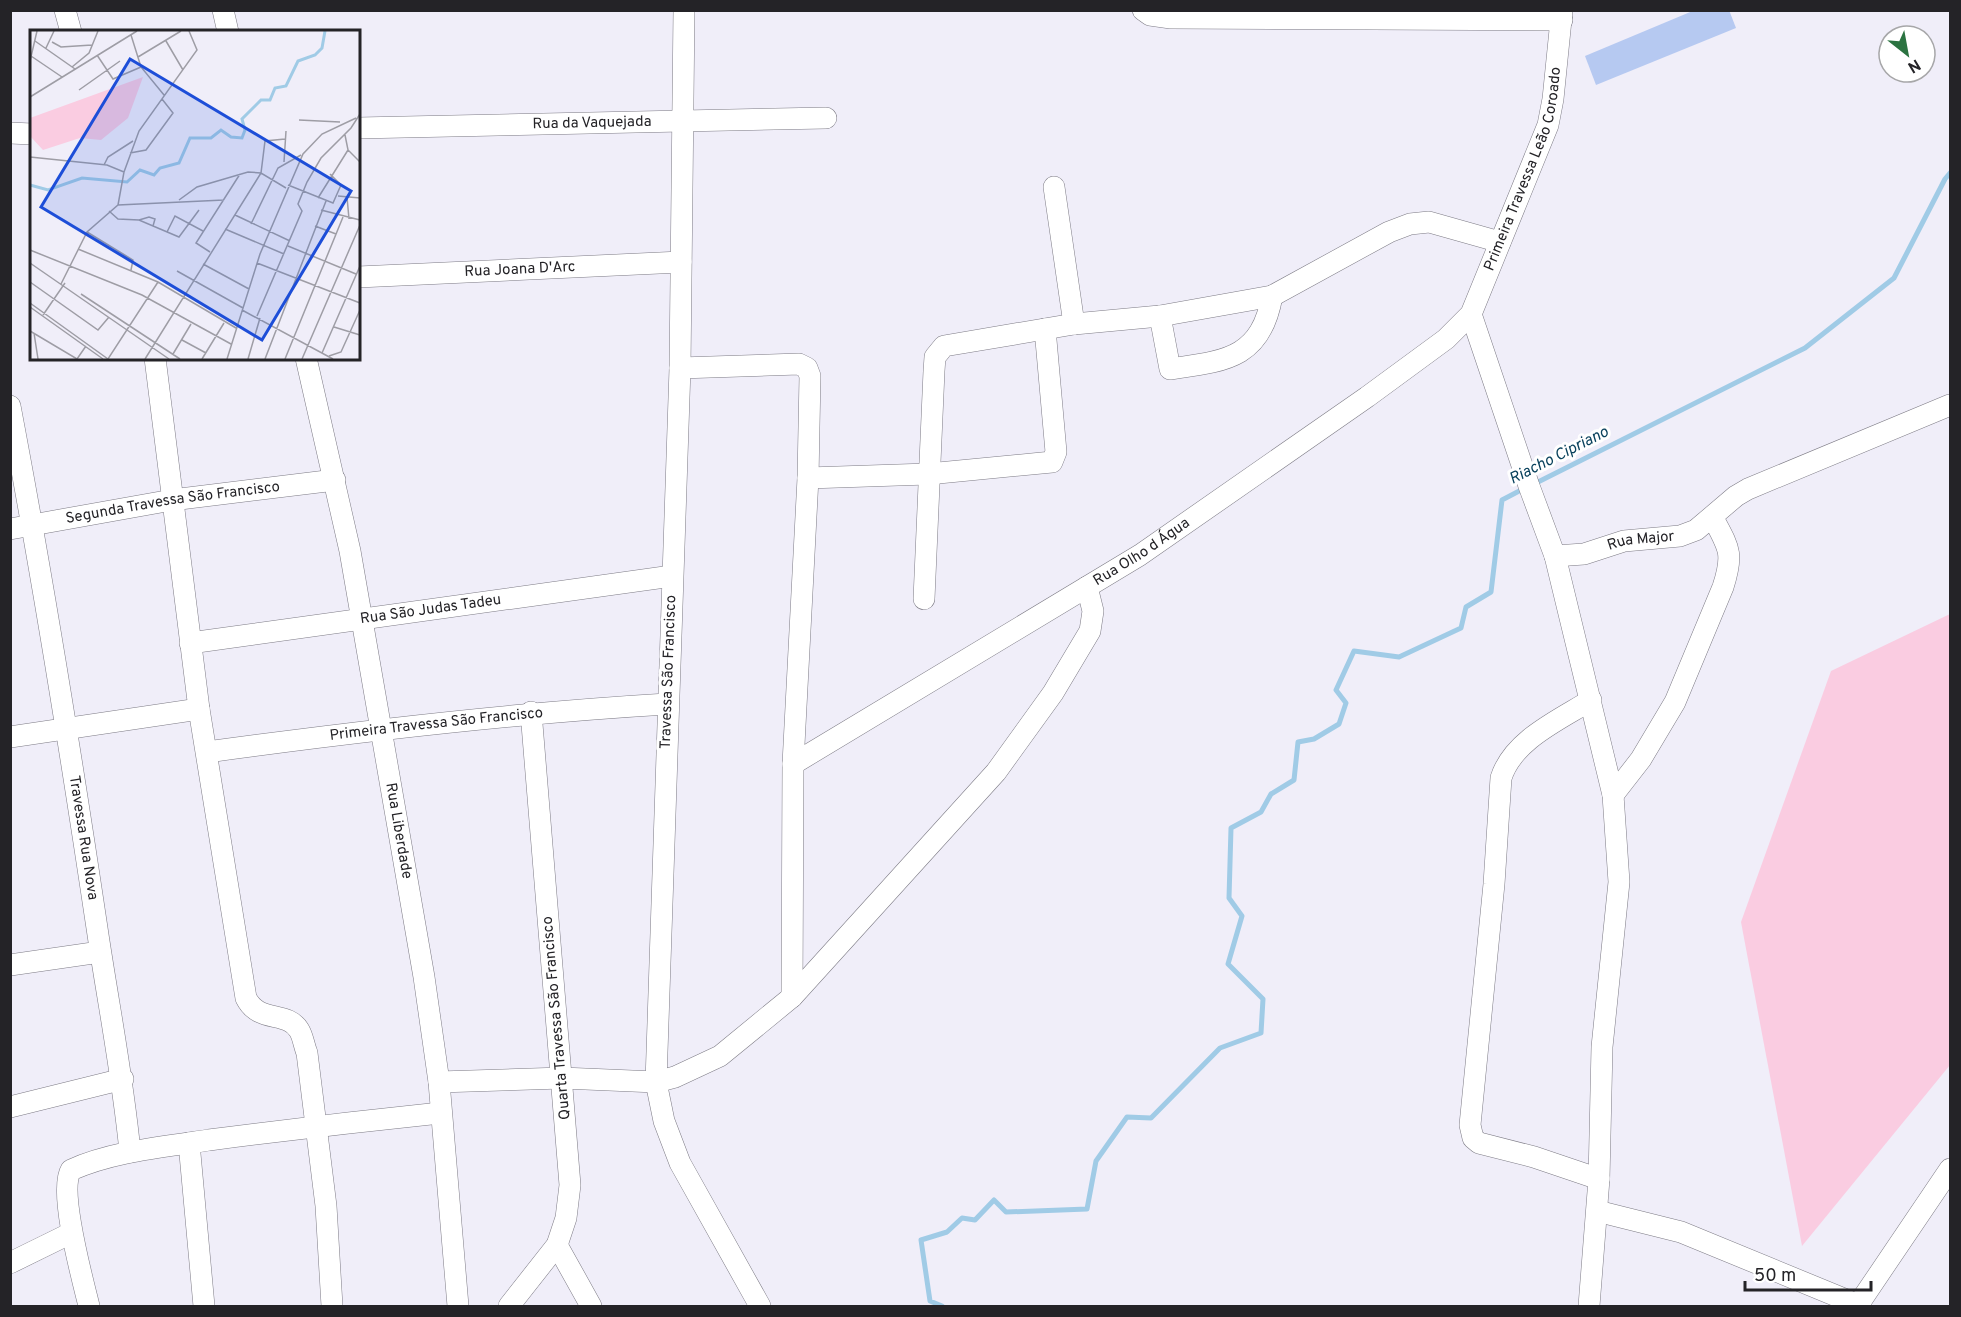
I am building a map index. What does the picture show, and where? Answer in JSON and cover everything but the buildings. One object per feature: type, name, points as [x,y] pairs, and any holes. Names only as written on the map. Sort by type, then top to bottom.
[{"type":"street","points":[[65,10],[70,30]]},
{"type":"street","points":[[223,10],[228,30]]},
{"type":"street","name":"Travessa São Francisco","points":[[684,10],[680,368],[667,704],[667,830],[656,1082],[664,1121],[680,1163],[760,1306]]},
{"type":"street","points":[[1143,10],[1150,15],[1171,18],[1562,15]]},
{"type":"street","name":"Primeira Travessa Leão Coroado","points":[[1472,314],[1548,125],[1562,15]]},
{"type":"street","name":"Rua da Vaquejada","points":[[360,128],[826,118]]},
{"type":"street","points":[[10,133],[30,134]]},
{"type":"street","points":[[1054,187],[1074,324]]},
{"type":"street","points":[[924,599],[933,371],[938,351],[954,343],[1074,324],[1160,316],[1272,296],[1389,232],[1410,224],[1429,222],[1500,242]]},
{"type":"street","name":"Rua Joana D'Arc","points":[[360,277],[681,262]]},
{"type":"street","points":[[1160,316],[1170,369],[1218,362],[1246,350],[1257,337],[1264,325],[1272,296]]},
{"type":"street","points":[[1472,314],[1529,486],[1556,556],[1613,795],[1619,882],[1602,1047],[1599,1179],[1588,1306]]},
{"type":"street","name":"Rua Olho d Água","points":[[793,764],[1168,536],[1367,398],[1446,339],[1472,314]]},
{"type":"street","points":[[808,478],[928,474],[1047,464],[1054,460],[1056,452],[1045,329]]},
{"type":"street","points":[[154,360],[190,643],[246,998],[257,1012],[284,1019],[299,1029],[307,1053],[318,1125],[332,1306]]},
{"type":"street","name":"Rua Liberdade","points":[[306,360],[335,480],[362,620],[424,977],[439,1082],[458,1306]]},
{"type":"street","points":[[680,368],[799,364],[807,369],[810,387],[808,478],[793,764],[792,997]]},
{"type":"street","name":"Rua Major","points":[[1556,556],[1584,554],[1624,541],[1680,536],[1696,530],[1713,518],[1736,496],[1748,489],[1950,405]]},
{"type":"street","name":"Travessa Rua Nova","points":[[10,406],[68,729],[100,952],[123,1079],[130,1152]]},
{"type":"street","name":"Segunda Travessa São Francisco","points":[[10,529],[172,500],[335,480]]},
{"type":"street","points":[[1613,795],[1641,759],[1675,702],[1723,587],[1730,550],[1713,518]]},
{"type":"street","name":"Rua São Judas Tadeu","points":[[190,643],[672,576]]},
{"type":"street","points":[[439,1082],[562,1078],[656,1082],[675,1077],[720,1056],[792,997],[996,772],[1024,736],[1090,631],[1093,611],[1087,586]]},
{"type":"street","points":[[1591,700],[1524,745],[1505,765],[1501,778],[1494,884],[1470,1125],[1473,1138],[1479,1143],[1534,1157],[1599,1179]]},
{"type":"street","name":"Primeira Travessa São Francisco","points":[[207,752],[381,728],[531,712],[667,704]]},
{"type":"street","points":[[10,737],[200,709]]},
{"type":"street","name":"Quarta Travessa São Francisco","points":[[509,1306],[557,1245],[566,1218],[570,1185],[531,712]]},
{"type":"street","points":[[10,965],[100,952]]},
{"type":"street","points":[[10,1107],[123,1079]]},
{"type":"street","points":[[89,1306],[71,1233],[68,1182],[71,1170],[130,1152],[318,1125],[440,1113]]},
{"type":"street","points":[[189,1143],[204,1306]]},
{"type":"street","points":[[1597,1211],[1681,1232],[1859,1306],[1950,1169]]},
{"type":"street","points":[[10,1263],[71,1233]]},
{"type":"street","points":[[557,1245],[591,1306]]},
{"type":"shaded area","points":[[1950,614],[1950,1065],[1802,1246],[1741,922],[1831,671]]},
{"type":"waterway","name":"Riacho Cipriano","points":[[1534,484],[1805,348],[1894,278],[1950,173]]},
{"type":"waterway","name":"Riacho Cipriano","points":[[942,1306],[930,1301],[921,1240],[947,1232],[962,1218],[975,1220],[994,1200],[1006,1212],[1087,1209],[1096,1161],[1127,1117],[1151,1118],[1220,1048],[1261,1033],[1263,999],[1228,964],[1242,916],[1229,898],[1231,828],[1261,812],[1271,794],[1294,780],[1298,742],[1314,739],[1339,724],[1346,703],[1336,690],[1354,651],[1399,657],[1461,628],[1466,607],[1491,592],[1502,500],[1525,488]]}]
